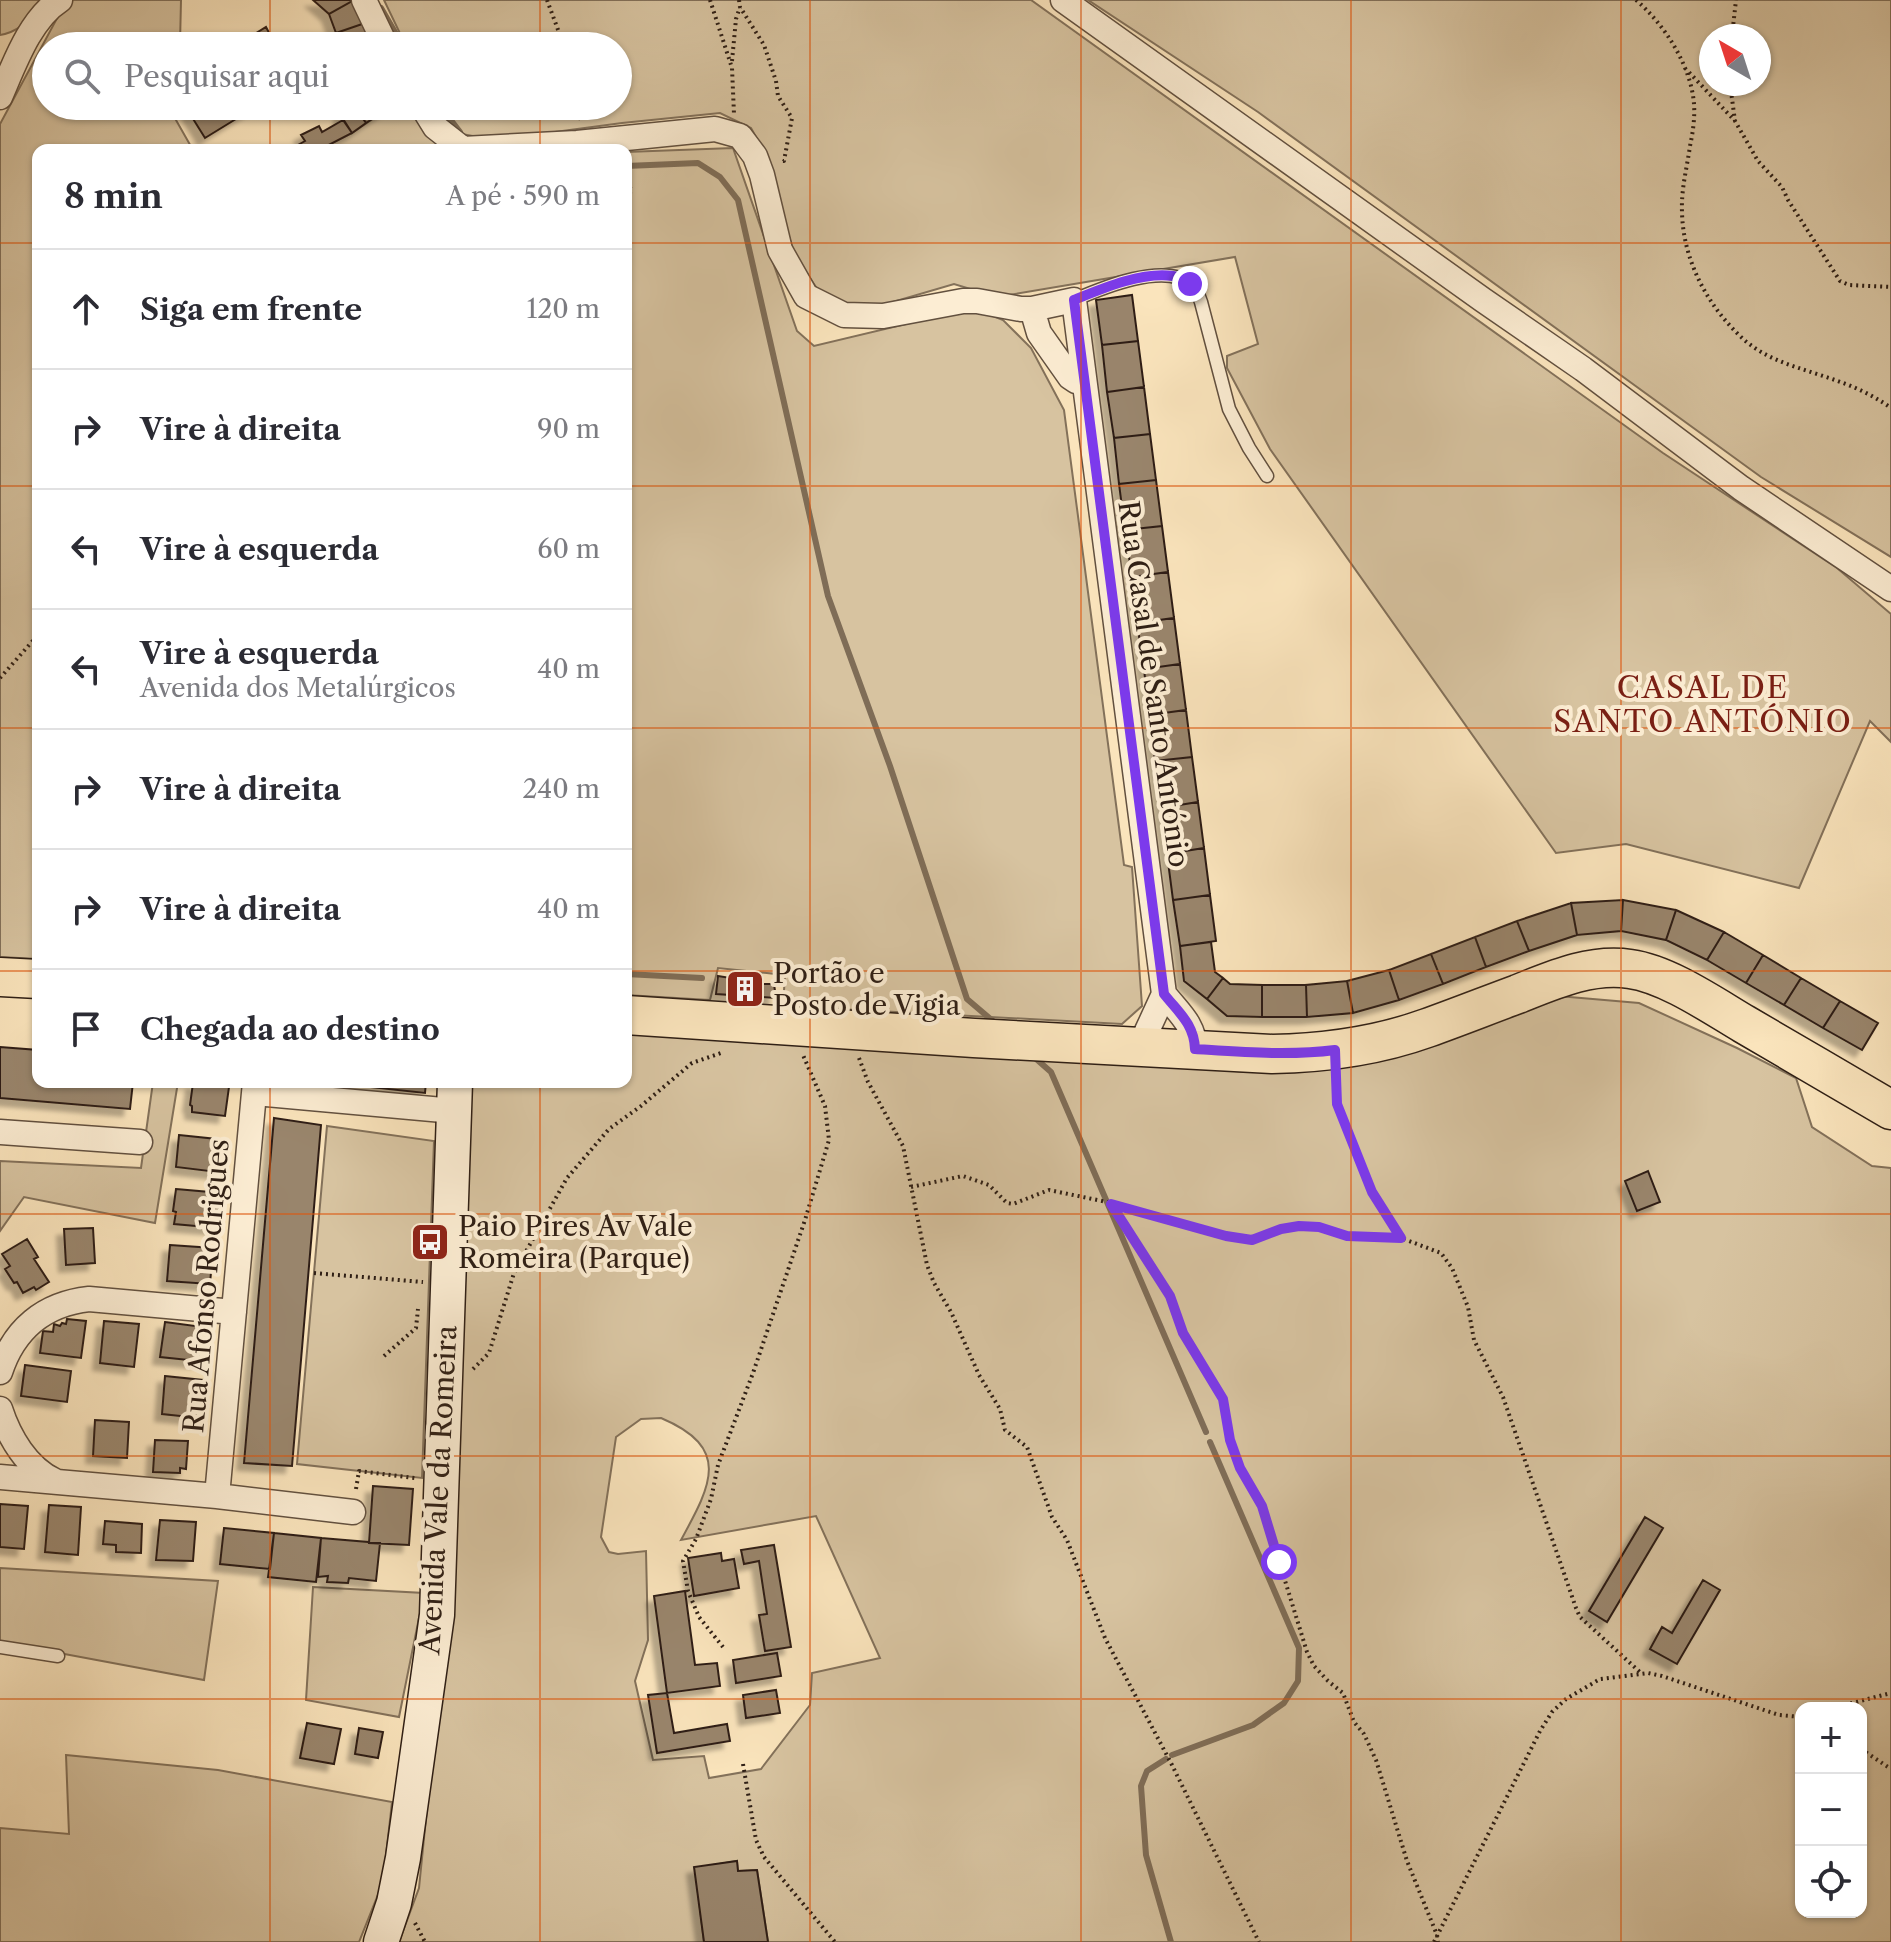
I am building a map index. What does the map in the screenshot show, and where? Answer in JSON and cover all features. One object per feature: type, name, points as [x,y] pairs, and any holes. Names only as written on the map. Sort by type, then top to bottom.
[{"type":"main road","points":[[632,1015],[1144,1047],[1272,1054],[1313,1053],[1389,1040],[1576,973],[1628,968],[1646,972],[1709,1003],[1891,1110]]},
{"type":"main road","points":[[0,977],[32,979]]},
{"type":"street","points":[[32,32],[49,7],[60,0]]},
{"type":"street","points":[[364,0],[379,32]]},
{"type":"street","points":[[1063,0],[1583,369],[1741,488],[1891,589]]},
{"type":"street","points":[[0,97],[21,49],[32,32]]},
{"type":"street","points":[[431,120],[457,144]]},
{"type":"street","points":[[558,144],[715,129],[740,136],[755,156],[762,175],[780,250],[806,296],[844,315],[883,316],[963,301],[1032,309],[1074,300]]},
{"type":"street","name":"Rua Casal de Santo António","points":[[1074,300],[1164,994]]},
{"type":"street","points":[[1032,309],[1039,333],[1057,360],[1070,377],[1083,382]]},
{"type":"street","points":[[1144,1047],[1147,1031],[1164,994],[1190,1026],[1195,1049]]},
{"type":"street","points":[[254,1088],[454,1096]]},
{"type":"street","name":"Rua Afonso Rodrigues","points":[[217,1496],[254,1088]]},
{"type":"street","name":"Avenida Vale da Romeira","points":[[381,1942],[394,1903],[403,1858],[437,1615],[445,1381],[434,1290],[454,1096]]},
{"type":"street","points":[[0,1132],[140,1142]]},
{"type":"street","points":[[0,1372],[7,1352],[22,1330],[53,1308],[75,1301],[89,1299],[234,1312]]},
{"type":"street","points":[[0,1409],[16,1446],[55,1481]]},
{"type":"street","points":[[0,1477],[217,1496],[353,1512]]},
{"type":"lane","points":[[1074,300],[1113,284],[1156,276],[1174,276],[1190,284],[1201,302],[1229,409],[1267,476]]},
{"type":"lane","points":[[0,1647],[58,1656]]},
{"type":"path","points":[[547,0],[559,32]]},
{"type":"path","points":[[710,0],[732,68]]},
{"type":"path","points":[[739,0],[740,7],[764,45],[778,96],[792,118],[784,161],[770,165],[762,175]]},
{"type":"path","points":[[1636,0],[1664,32],[1683,66],[1694,103],[1681,213],[1687,247],[1701,285],[1741,338],[1767,357],[1868,393],[1891,408]]},
{"type":"path","points":[[1733,24],[1736,0]]},
{"type":"path","points":[[729,133],[735,101],[733,45],[740,7]]},
{"type":"path","points":[[1683,66],[1735,121],[1758,161],[1782,187],[1840,281],[1849,285],[1891,287]]},
{"type":"path","points":[[1732,96],[1735,121]]},
{"type":"path","points":[[0,678],[32,642]]},
{"type":"path","points":[[445,1381],[461,1383],[489,1353],[514,1273],[567,1178],[609,1129],[692,1063],[726,1051],[728,1022]]},
{"type":"path","points":[[723,1647],[699,1617],[688,1591],[683,1561],[696,1539],[711,1499],[718,1465],[753,1373],[829,1140],[825,1106],[792,1026]]},
{"type":"path","points":[[848,1030],[868,1082],[903,1146],[927,1265],[934,1283],[951,1312],[979,1375],[1000,1409],[1005,1430],[1027,1447],[1052,1517],[1067,1540],[1105,1638],[1259,1942]]},
{"type":"path","points":[[1335,1050],[1337,1104],[1372,1192],[1401,1238]]},
{"type":"path","points":[[911,1187],[963,1176],[989,1185],[1007,1203],[1013,1204],[1049,1190],[1226,1236],[1252,1240],[1281,1229],[1319,1227],[1347,1236],[1401,1238],[1441,1253],[1452,1268],[1468,1307],[1474,1340],[1503,1397],[1580,1617],[1642,1674]]},
{"type":"path","points":[[1111,1204],[1170,1296],[1183,1333],[1223,1399],[1230,1440],[1240,1468],[1262,1506],[1307,1652],[1314,1666],[1343,1693],[1354,1722],[1364,1734],[1376,1760],[1407,1861],[1437,1935]]},
{"type":"path","points":[[314,1273],[434,1290],[416,1328],[384,1356]]},
{"type":"path","points":[[353,1512],[359,1471],[441,1480]]},
{"type":"path","points":[[1436,1942],[1540,1731],[1552,1712],[1566,1699],[1600,1679],[1648,1673],[1779,1715],[1795,1717]]},
{"type":"path","points":[[1856,1702],[1891,1693]]},
{"type":"path","points":[[1867,1753],[1891,1769]]},
{"type":"path","points":[[743,1764],[756,1840],[764,1857],[835,1942]]},
{"type":"shaded area","points":[[0,0],[50,0],[21,26],[0,35]]},
{"type":"shaded area","points":[[70,0],[181,0],[180,32],[50,32]]},
{"type":"shaded area","points":[[384,0],[1031,0],[1663,453],[1837,568],[1891,614],[1891,742],[1870,721],[1799,888],[1626,844],[1556,853],[1270,449],[1227,368],[1227,356],[1258,344],[1235,257],[997,297],[954,284],[869,309],[853,307],[818,290],[795,256],[761,146],[751,128],[720,113],[495,140],[456,133],[446,120],[632,120],[632,32],[399,32]]},
{"type":"shaded area","points":[[1088,0],[1891,0],[1891,557],[1761,477],[1258,112]]},
{"type":"shaded area","points":[[32,65],[32,120],[176,120],[190,144],[32,144],[32,959],[0,957],[0,124]]},
{"type":"shaded area","points":[[371,120],[422,120],[439,144],[330,144]]},
{"type":"shaded area","points":[[733,148],[797,331],[814,346],[973,308],[1003,320],[1031,348],[1064,410],[1124,865],[1132,867],[1142,1006],[1122,1024],[783,1006],[785,975],[718,968],[710,1000],[632,995],[632,152]]},
{"type":"shaded area","points":[[1558,996],[1639,1003],[1796,1078],[1812,1127],[1872,1166],[1891,1168],[1891,1942],[768,1942],[757,1870],[738,1871],[737,1861],[695,1868],[704,1942],[399,1942],[419,1888],[457,1509],[468,1088],[632,1088],[632,1030],[1108,1060],[1246,1072],[1361,1060]],"holes":[[[661,1418],[698,1442],[706,1455],[709,1470],[707,1485],[681,1540],[816,1516],[880,1658],[812,1673],[810,1705],[761,1769],[709,1778],[704,1756],[653,1760],[635,1681],[648,1640],[646,1551],[609,1552],[601,1537],[616,1437],[641,1419]]]},
{"type":"shaded area","points":[[152,1088],[177,1088],[155,1223],[24,1197],[0,1231],[0,1161],[141,1168]]},
{"type":"shaded area","points":[[327,1126],[434,1141],[422,1478],[297,1464]]},
{"type":"shaded area","points":[[0,1568],[218,1581],[204,1680],[0,1642]]},
{"type":"shaded area","points":[[313,1587],[424,1593],[399,1717],[306,1700]]},
{"type":"shaded area","points":[[66,1755],[218,1770],[392,1802],[383,1882],[359,1942],[0,1942],[0,1828],[69,1834]]},
{"type":"building","points":[[313,0],[354,0],[329,14]]},
{"type":"building","points":[[354,0],[368,22],[336,32],[329,14]]},
{"type":"building","points":[[368,22],[372,32],[339,32]]},
{"type":"building","points":[[194,120],[234,120],[205,138]]},
{"type":"building","points":[[343,120],[352,133],[331,144],[300,144],[305,141],[301,135],[319,126],[322,132]]},
{"type":"building","points":[[344,120],[364,120],[366,123],[352,133]]},
{"type":"building","points":[[1132,295],[1138,341],[1102,345],[1096,300]]},
{"type":"building","points":[[1138,341],[1144,387],[1107,392],[1102,345]]},
{"type":"building","points":[[1144,387],[1150,434],[1114,438],[1107,392]]},
{"type":"building","points":[[1150,434],[1156,480],[1119,484],[1114,438]]},
{"type":"building","points":[[1156,480],[1162,526],[1125,530],[1119,484]]},
{"type":"building","points":[[1162,526],[1168,572],[1132,577],[1125,530]]},
{"type":"building","points":[[1168,572],[1174,618],[1137,623],[1132,577]]},
{"type":"building","points":[[1174,618],[1180,664],[1144,669],[1137,623]]},
{"type":"building","points":[[1180,664],[1186,710],[1149,715],[1144,669]]},
{"type":"building","points":[[1186,710],[1192,757],[1155,761],[1149,715]]},
{"type":"building","points":[[1192,757],[1198,802],[1161,808],[1155,761]]},
{"type":"building","points":[[1198,802],[1204,848],[1167,854],[1161,808]]},
{"type":"building","points":[[1204,848],[1210,895],[1173,900],[1167,854]]},
{"type":"building","points":[[1210,895],[1216,941],[1180,946],[1173,900]]},
{"type":"building","points":[[1623,900],[1676,910],[1666,940],[1621,931]]},
{"type":"building","points":[[1623,900],[1621,931],[1577,935],[1571,903]]},
{"type":"building","points":[[1571,903],[1577,935],[1529,951],[1517,921]]},
{"type":"building","points":[[1676,910],[1724,932],[1707,960],[1666,940]]},
{"type":"building","points":[[1517,921],[1529,951],[1486,967],[1475,937]]},
{"type":"building","points":[[1724,932],[1763,955],[1746,983],[1707,960]]},
{"type":"building","points":[[1475,937],[1486,967],[1443,984],[1431,954]]},
{"type":"building","points":[[1211,942],[1215,972],[1223,978],[1207,999],[1184,981],[1180,946]]},
{"type":"building","points":[[1431,954],[1443,984],[1399,1000],[1389,970]]},
{"type":"building","points":[[1763,955],[1801,978],[1784,1005],[1746,983]]},
{"type":"building","points":[[1389,970],[1399,1000],[1353,1013],[1347,981]]},
{"type":"building","name":"Portão e Posto de Vigia","points":[[718,976],[737,979],[737,984],[774,984],[776,998],[716,994]]},
{"type":"building","points":[[1223,978],[1230,984],[1262,985],[1262,1017],[1227,1016],[1207,999]]},
{"type":"building","points":[[1801,978],[1840,1001],[1823,1028],[1784,1005]]},
{"type":"building","points":[[1347,981],[1353,1013],[1307,1017],[1306,985]]},
{"type":"building","points":[[1262,985],[1306,985],[1307,1017],[1262,1017]]},
{"type":"building","points":[[1840,1001],[1878,1023],[1862,1050],[1823,1028]]},
{"type":"building","points":[[0,1047],[32,1050],[32,1088],[132,1088],[130,1109],[0,1098]]},
{"type":"building","points":[[192,1088],[229,1088],[225,1116],[192,1112]]},
{"type":"building","points":[[379,1088],[425,1088],[425,1093]]},
{"type":"building","points":[[274,1118],[321,1125],[292,1466],[244,1463]]},
{"type":"building","points":[[179,1135],[226,1140],[224,1163],[218,1162],[217,1172],[176,1167]]},
{"type":"building","points":[[1648,1171],[1660,1202],[1637,1211],[1625,1181]]},
{"type":"building","points":[[176,1189],[221,1193],[218,1228],[174,1224]]},
{"type":"building","points":[[93,1228],[95,1263],[66,1265],[64,1229]]},
{"type":"building","points":[[27,1239],[38,1257],[34,1259],[49,1282],[23,1293],[5,1269],[10,1266],[2,1254]]},
{"type":"building","points":[[170,1245],[213,1248],[210,1284],[167,1281]]},
{"type":"building","points":[[67,1319],[86,1321],[81,1358],[40,1353],[43,1331],[53,1332],[54,1324],[66,1324]]},
{"type":"building","points":[[104,1321],[139,1324],[134,1367],[100,1363]]},
{"type":"building","points":[[165,1322],[203,1327],[198,1361],[160,1357]]},
{"type":"building","points":[[25,1365],[71,1371],[67,1402],[21,1396]]},
{"type":"building","points":[[165,1376],[203,1380],[199,1418],[162,1414]]},
{"type":"building","points":[[95,1420],[129,1422],[127,1458],[93,1456]]},
{"type":"building","points":[[155,1440],[188,1441],[186,1469],[180,1468],[180,1473],[153,1472]]},
{"type":"building","points":[[373,1486],[413,1489],[409,1545],[369,1543]]},
{"type":"building","points":[[0,1504],[28,1506],[24,1549],[0,1547]]},
{"type":"building","points":[[49,1505],[81,1507],[78,1555],[45,1552]]},
{"type":"building","points":[[1645,1517],[1663,1528],[1607,1622],[1589,1611]]},
{"type":"building","points":[[160,1520],[196,1522],[193,1561],[156,1560]]},
{"type":"building","points":[[105,1521],[142,1524],[141,1553],[116,1552],[116,1545],[103,1544]]},
{"type":"building","points":[[224,1528],[274,1533],[270,1569],[220,1564]]},
{"type":"building","points":[[274,1533],[321,1538],[316,1582],[268,1577]]},
{"type":"building","points":[[321,1538],[380,1543],[376,1581],[349,1578],[348,1583],[327,1582],[328,1576],[318,1577]]},
{"type":"building","points":[[774,1545],[791,1647],[765,1651],[759,1615],[767,1614],[759,1561],[744,1564],[741,1550]]},
{"type":"building","points":[[721,1553],[722,1561],[734,1559],[739,1588],[694,1596],[688,1558]]},
{"type":"building","points":[[1703,1580],[1720,1590],[1677,1664],[1650,1649],[1662,1627],[1672,1633]]},
{"type":"building","points":[[685,1591],[695,1665],[717,1663],[720,1686],[667,1693],[654,1596]]},
{"type":"building","points":[[777,1653],[781,1676],[736,1683],[733,1660]]},
{"type":"building","points":[[776,1690],[780,1713],[746,1718],[743,1695]]},
{"type":"building","points":[[667,1693],[674,1733],[727,1724],[730,1741],[657,1753],[648,1695]]},
{"type":"building","points":[[307,1723],[341,1729],[334,1764],[300,1758]]},
{"type":"building","points":[[359,1728],[383,1732],[378,1758],[355,1754]]},
{"type":"building","points":[[737,1861],[738,1871],[757,1870],[768,1942],[704,1942],[694,1867]]},
{"type":"waterway","points":[[381,8],[395,32]]},
{"type":"waterway","points":[[451,120],[460,132]]},
{"type":"waterway","points":[[632,166],[698,163],[720,177],[738,200],[828,596],[890,766],[967,999],[994,1022]]},
{"type":"waterway","points":[[632,974],[702,978]]},
{"type":"waterway","points":[[1034,1057],[1051,1072],[1206,1432]]},
{"type":"waterway","points":[[1172,1755],[1253,1725],[1284,1703],[1298,1681],[1299,1648],[1210,1442]]},
{"type":"waterway","points":[[1166,1759],[1147,1771],[1141,1786],[1146,1855],[1171,1942]]},
{"type":"place","name":"Portão e Posto de Vigia","points":[[745,989]]},
{"type":"place","name":"Paio Pires Av Vale Romeira (Parque)","points":[[430,1242]]},
{"type":"district","name":"CASAL DE SANTO ANTÓNIO","points":[[1703,705]]},
{"type":"route","points":[[1190,284],[1174,276],[1156,276],[1113,284],[1074,300],[1164,994],[1190,1026],[1195,1049],[1272,1054],[1335,1050],[1337,1104],[1372,1192],[1401,1238],[1347,1236],[1319,1227],[1299,1226],[1252,1240],[1226,1236],[1111,1204],[1170,1296],[1183,1333],[1223,1399],[1230,1440],[1240,1468],[1262,1506],[1279,1562]]}]
